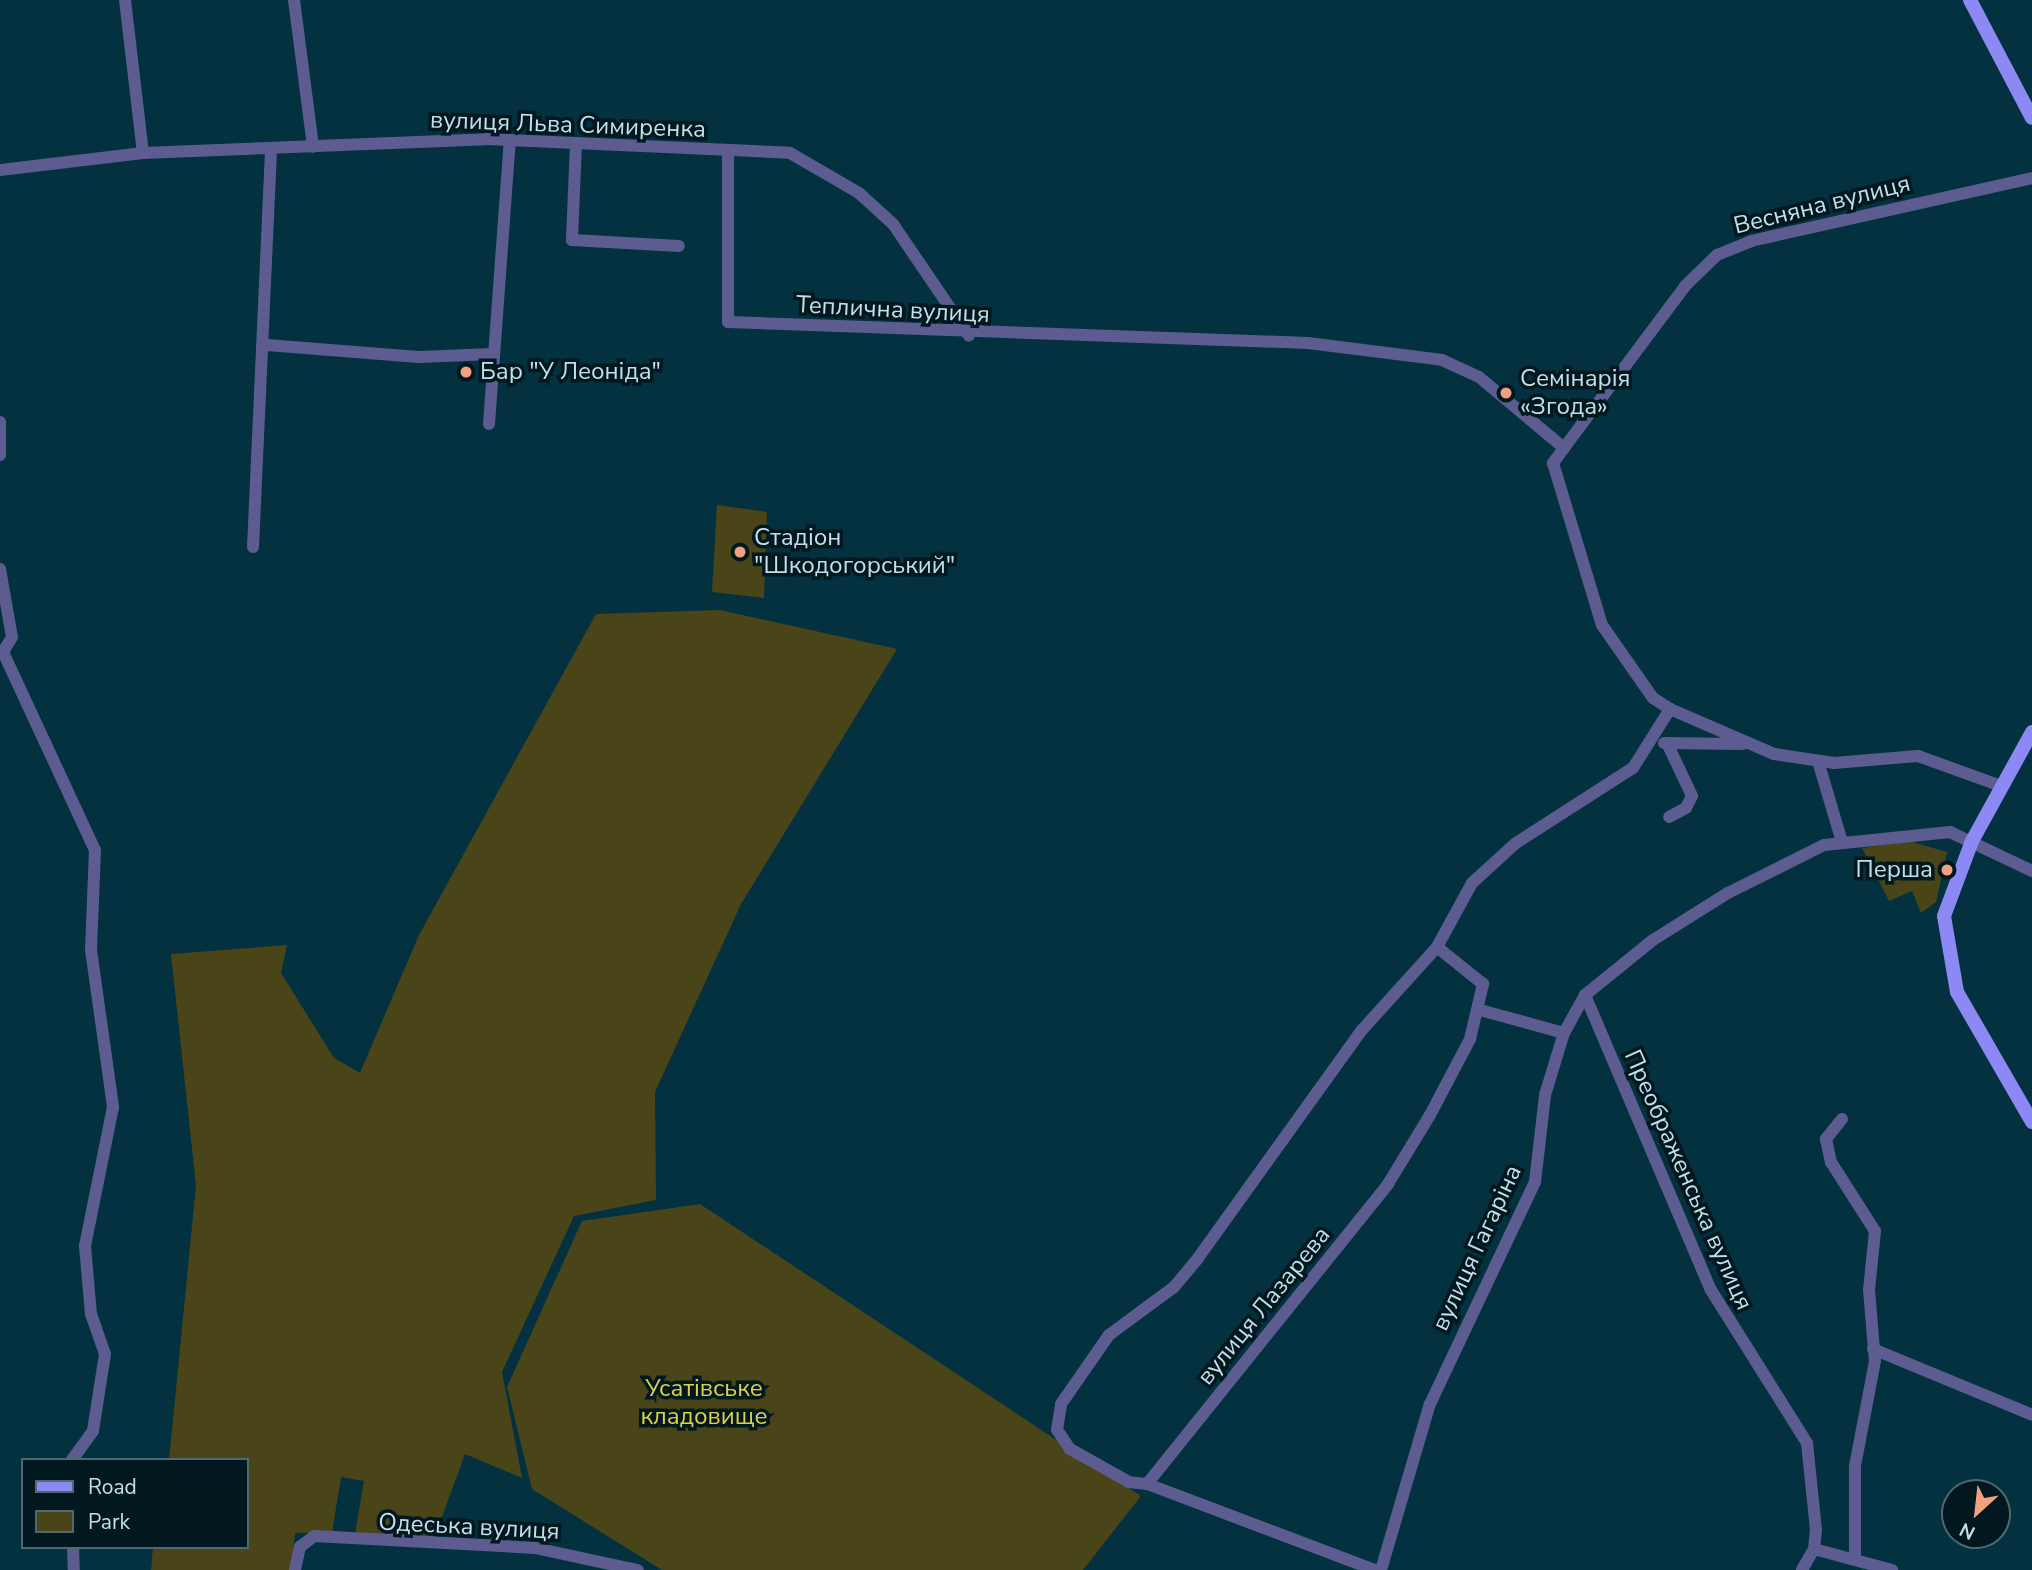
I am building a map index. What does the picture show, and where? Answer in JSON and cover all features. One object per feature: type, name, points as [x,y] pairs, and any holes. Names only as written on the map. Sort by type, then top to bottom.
[{"type":"main road","points":[[1970,0],[2032,118]]},
{"type":"main road","points":[[2032,732],[1972,841],[1944,916],[1947,962],[1957,992],[2032,1122]]},
{"type":"street","points":[[125,0],[143,153]]},
{"type":"street","points":[[294,0],[313,146]]},
{"type":"street","points":[[489,424],[491,354],[510,140]]},
{"type":"street","name":"вулиця Льва Симиренка","points":[[0,170],[143,153],[510,140],[790,153],[859,193],[893,224],[969,336]]},
{"type":"street","points":[[576,143],[572,240],[679,246]]},
{"type":"street","points":[[253,547],[267,345],[271,149]]},
{"type":"street","name":"Теплична вулиця","points":[[729,150],[728,322],[969,336],[1284,342],[1442,360],[1467,368],[1564,448]]},
{"type":"street","name":"Весняна вулиця","points":[[1564,448],[1685,286],[1717,255],[1751,241],[2032,178]]},
{"type":"street","points":[[267,345],[419,357],[491,354]]},
{"type":"street","points":[[0,422],[0,455]]},
{"type":"street","points":[[1564,448],[1553,463],[1590,594],[1602,625],[1653,698],[1670,709],[1744,744],[1818,761],[1918,756],[2001,786]]},
{"type":"street","points":[[0,569],[12,637],[2,650],[95,849],[91,950],[113,1107],[85,1246],[91,1314],[105,1354],[93,1431],[73,1458]]},
{"type":"street","points":[[1374,1570],[1147,1484],[1129,1482],[1070,1449],[1057,1430],[1061,1405],[1109,1335],[1174,1287],[1198,1258],[1362,1030],[1437,947],[1460,897],[1494,860],[1619,780],[1655,739],[1658,721],[1653,698]]},
{"type":"street","points":[[1658,721],[1670,709]]},
{"type":"street","points":[[1655,739],[1668,745],[1744,744]]},
{"type":"street","points":[[1668,745],[1692,796],[1669,817]]},
{"type":"street","points":[[1818,761],[1842,842]]},
{"type":"street","name":"вулиця Гагаріна","points":[[1381,1570],[1430,1404],[1535,1182],[1545,1095],[1564,1032],[1585,995],[1653,940],[1728,893],[1842,842],[1950,832],[2032,871]]},
{"type":"street","points":[[1437,947],[1483,984],[1480,1010],[1564,1032]]},
{"type":"street","name":"Преображенська вулиця","points":[[1585,995],[1711,1290],[1807,1443],[1814,1549]]},
{"type":"street","name":"вулиця Лазарева","points":[[1147,1484],[1388,1184],[1430,1115],[1480,1010]]},
{"type":"street","points":[[1842,1119],[1826,1139],[1845,1191],[1875,1231],[1873,1349],[1855,1466],[1855,1555]]},
{"type":"street","points":[[1873,1349],[2032,1415]]},
{"type":"street","name":"Одеська вулиця","points":[[295,1570],[300,1547],[314,1536],[535,1548],[638,1570]]},
{"type":"street","points":[[73,1549],[74,1570]]},
{"type":"street","points":[[1802,1570],[1814,1549],[1855,1555],[1892,1570]]},
{"type":"green space","name":"Стадіон \"Шкодогорський\"","points":[[717,505],[767,512],[764,598],[712,592]]},
{"type":"green space","points":[[720,610],[897,649],[741,904],[655,1092],[656,1200],[574,1216],[502,1372],[522,1478],[465,1454],[434,1539],[355,1534],[364,1481],[341,1477],[332,1533],[295,1533],[291,1570],[151,1570],[153,1549],[248,1549],[248,1458],[169,1458],[196,1186],[171,954],[287,945],[281,973],[334,1058],[360,1073],[419,935],[596,614]]},
{"type":"green space","points":[[1909,841],[1947,852],[1936,902],[1921,913],[1912,891],[1889,901],[1862,848]]},
{"type":"green space","name":"Усатівське кладовище","points":[[700,1204],[1141,1496],[1083,1570],[662,1570],[532,1489],[507,1387],[582,1221]]},
{"type":"place","name":"Бар \"У Леоніда\"","points":[[466,372]]},
{"type":"place","name":"Семінарія «Згода»","points":[[1506,393]]},
{"type":"place","name":"Стадіон \"Шкодогорський\"","points":[[740,552]]},
{"type":"place","name":"Перша","points":[[1947,870]]}]
